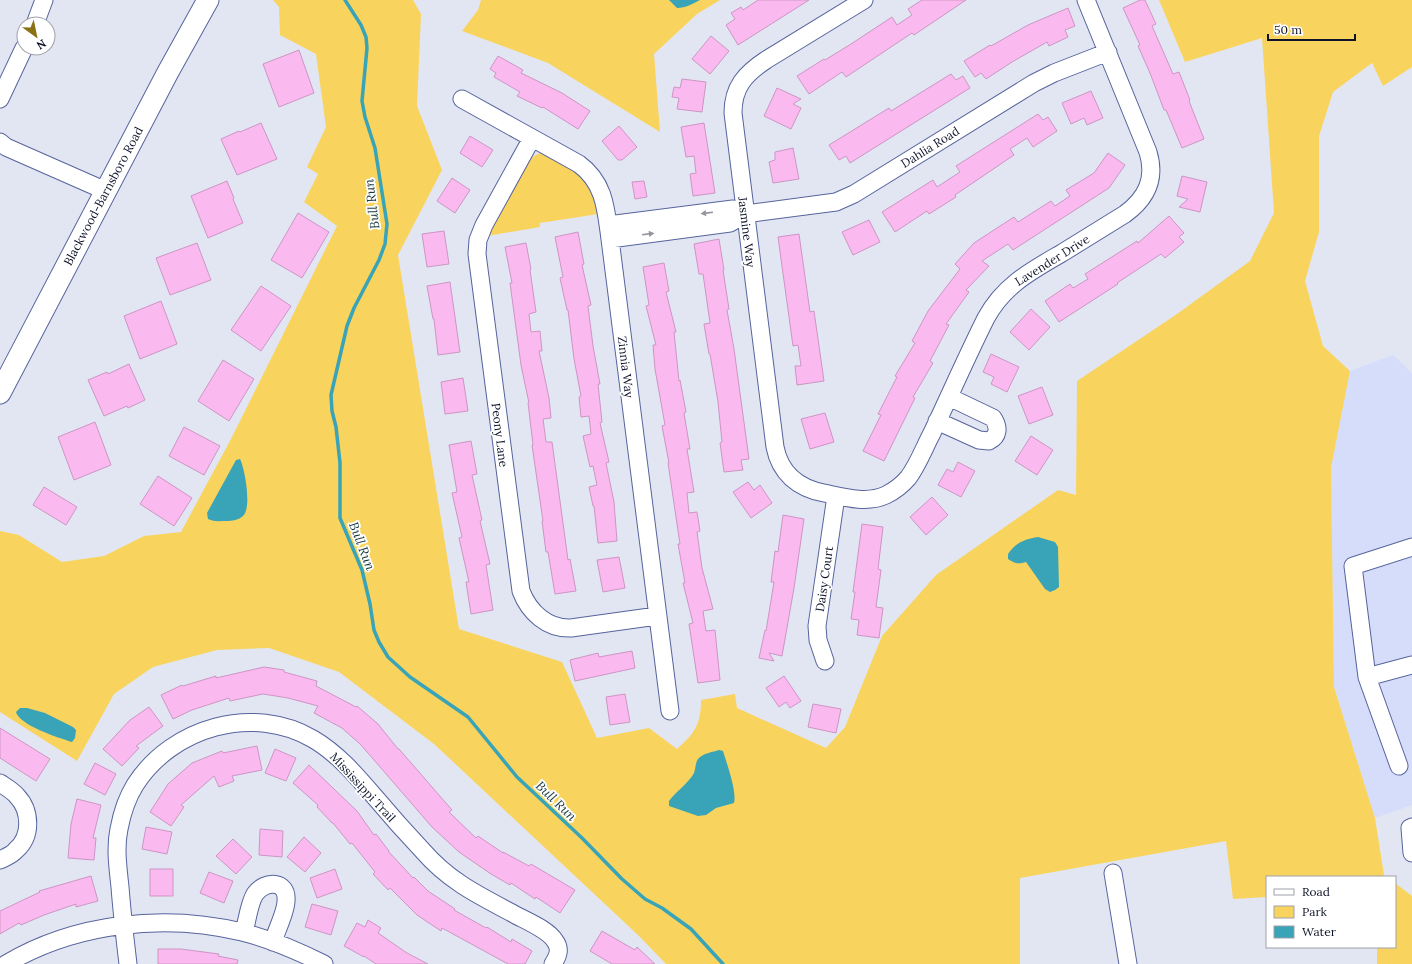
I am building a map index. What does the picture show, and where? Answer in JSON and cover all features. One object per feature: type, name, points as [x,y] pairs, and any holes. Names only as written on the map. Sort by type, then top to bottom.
[{"type":"main road","name":"Blackwood-Barnsboro Road","points":[[0,393],[208,0]]},
{"type":"street","points":[[38,16],[44,0]]},
{"type":"street","name":"Jasmine Way","points":[[836,496],[803,487],[788,475],[778,459],[775,446],[733,113],[736,90],[744,78],[758,65],[864,0]]},
{"type":"street","name":"Lavender Drive","points":[[836,496],[867,499],[885,496],[896,489],[909,477],[938,421],[993,304],[1020,278],[1126,214],[1138,204],[1146,192],[1151,171],[1151,161],[1086,0]]},
{"type":"street","name":"Dahlia Road","points":[[609,232],[733,209],[745,214],[831,203],[842,200],[1034,83],[1054,73],[1108,52]]},
{"type":"street","points":[[0,99],[20,56]]},
{"type":"street","name":"Zinnia Way","points":[[462,99],[579,164],[593,177],[599,186],[603,197],[609,232],[670,711]]},
{"type":"street","name":"Peony Lane","points":[[532,138],[484,225],[478,240],[477,254],[520,591],[535,614],[550,624],[563,628],[657,616]]},
{"type":"street","points":[[0,142],[6,147],[106,191]]},
{"type":"street","points":[[938,421],[980,440],[989,441],[996,435],[998,429],[993,418],[949,397]]},
{"type":"street","name":"Daisy Court","points":[[825,661],[818,640],[817,626],[836,496]]},
{"type":"street","points":[[1399,766],[1368,677],[1353,566],[1412,547]]},
{"type":"street","points":[[1368,677],[1412,665]]},
{"type":"street","name":"Mississippi Trail","points":[[128,964],[117,848],[123,811],[135,785],[158,758],[182,741],[215,727],[232,723],[253,722],[270,724],[295,730],[314,740],[331,752],[348,767],[424,853],[444,873],[465,887],[554,938],[558,946],[556,961]]},
{"type":"street","points":[[0,783],[12,791],[21,801],[27,813],[28,820],[25,838],[19,848],[0,860]]},
{"type":"street","points":[[1412,827],[1410,828],[1412,854]]},
{"type":"street","points":[[1113,872],[1128,964]]},
{"type":"street","points":[[244,932],[254,896],[259,889],[266,885],[278,885],[283,889],[287,899],[272,942]]},
{"type":"street","points":[[6,964],[27,952],[61,939],[99,929],[179,923],[244,932],[324,964]]},
{"type":"shaded area","points":[[1393,355],[1412,373],[1412,805],[1375,818],[1334,687],[1331,468],[1350,371]]},
{"type":"green space","points":[[273,0],[413,0],[421,14],[417,106],[442,170],[398,255],[459,629],[562,662],[597,738],[649,728],[677,749],[696,728],[700,716],[701,700],[735,694],[737,708],[826,748],[845,727],[882,636],[936,575],[1058,490],[1076,495],[1077,381],[1177,314],[1250,261],[1274,213],[1262,38],[1185,62],[1159,0],[1412,0],[1412,67],[1383,86],[1372,63],[1333,92],[1319,136],[1319,232],[1305,281],[1323,346],[1350,371],[1331,468],[1334,687],[1375,818],[1384,875],[1386,876],[1266,876],[1266,897],[1233,899],[1226,841],[1020,878],[1020,964],[666,964],[639,936],[434,744],[339,672],[269,648],[217,650],[153,667],[114,694],[77,761],[0,712],[0,531],[19,535],[62,562],[104,556],[144,536],[181,532],[231,439],[337,226],[304,202],[318,174],[307,167],[326,127],[316,54],[280,35],[279,7]]},
{"type":"green space","points":[[481,0],[720,0],[697,14],[654,54],[660,132],[548,63],[462,31],[478,10]]},
{"type":"green space","points":[[541,153],[546,154],[580,172],[594,192],[598,214],[540,223],[540,227],[487,236],[525,166],[532,158]]},
{"type":"green space","points":[[1396,884],[1412,896],[1412,964],[1377,964],[1377,948],[1396,948]]},
{"type":"water","points":[[669,0],[700,0],[686,7],[677,8]]},
{"type":"water","points":[[240,459],[247,488],[246,512],[243,516],[237,519],[212,521],[208,519],[207,513],[236,460]]},
{"type":"water","points":[[1038,537],[1055,542],[1058,547],[1059,587],[1050,592],[1045,589],[1026,562],[1017,563],[1008,559],[1008,554],[1017,544],[1025,540]]},
{"type":"water","points":[[20,708],[27,708],[45,713],[73,727],[76,730],[75,738],[72,742],[49,734],[24,722],[16,712]]},
{"type":"water","points":[[719,750],[723,751],[729,770],[735,798],[734,803],[716,808],[706,815],[698,816],[669,806],[669,801],[689,781],[694,773],[696,763],[699,758]]},
{"type":"building","points":[[758,0],[809,0],[738,45],[726,25],[735,19],[731,13],[741,7],[743,10]]},
{"type":"building","points":[[922,0],[966,0],[914,35],[912,33],[846,77],[842,72],[809,94],[797,76],[851,44],[892,17],[897,25],[912,15],[908,9]]},
{"type":"building","points":[[1140,0],[1145,0],[1156,24],[1152,26],[1173,74],[1179,72],[1204,139],[1182,148],[1166,110],[1164,110],[1138,46],[1140,45],[1123,8]]},
{"type":"building","points":[[1068,8],[1075,26],[1065,30],[1068,37],[1049,46],[1047,42],[986,79],[981,73],[975,77],[964,61],[1028,25]]},
{"type":"building","points":[[711,36],[729,51],[710,74],[692,59]]},
{"type":"building","points":[[299,50],[314,93],[279,107],[263,64]]},
{"type":"building","points":[[498,56],[523,70],[521,73],[562,93],[590,111],[578,129],[543,107],[542,108],[517,96],[520,92],[494,77],[496,73],[490,69]]},
{"type":"building","points":[[951,74],[956,80],[963,76],[970,88],[850,163],[846,156],[839,160],[829,145],[889,108],[891,111]]},
{"type":"building","points":[[682,79],[706,82],[702,112],[677,109],[679,98],[672,97],[674,87],[680,88]]},
{"type":"building","points":[[777,88],[801,99],[793,104],[801,108],[791,129],[764,116]]},
{"type":"building","points":[[1091,91],[1103,118],[1087,125],[1084,118],[1071,124],[1062,103]]},
{"type":"building","points":[[1038,114],[1043,120],[1048,117],[1057,131],[1033,147],[1027,138],[1010,149],[1014,155],[955,195],[956,197],[929,214],[927,211],[895,232],[882,212],[933,180],[937,187],[960,172],[956,166]]},
{"type":"building","points":[[261,123],[277,159],[237,175],[221,139]]},
{"type":"building","points":[[704,123],[715,193],[693,196],[690,174],[696,173],[694,156],[686,157],[681,127]]},
{"type":"building","points":[[619,126],[637,147],[622,160],[618,160],[602,141]]},
{"type":"building","points":[[470,136],[493,150],[482,167],[460,153]]},
{"type":"building","points":[[793,148],[799,179],[773,183],[769,162],[775,160],[775,152]]},
{"type":"building","points":[[1108,153],[1125,165],[1109,188],[1013,250],[1008,244],[982,261],[989,266],[966,290],[969,292],[946,324],[949,325],[930,361],[933,363],[913,397],[915,398],[884,461],[863,451],[881,415],[878,414],[897,377],[895,376],[915,343],[912,341],[928,311],[960,269],[955,264],[974,243],[1014,217],[1018,222],[1051,201],[1055,206],[1070,196],[1066,190],[1094,173]]},
{"type":"building","points":[[1182,176],[1207,182],[1200,212],[1179,207],[1188,199],[1177,196]]},
{"type":"building","points":[[452,178],[470,190],[455,213],[437,201]]},
{"type":"building","points":[[227,181],[243,223],[208,238],[191,196]]},
{"type":"building","points":[[644,181],[647,197],[635,199],[632,182]]},
{"type":"building","points":[[298,213],[329,232],[302,278],[271,260]]},
{"type":"building","points":[[1169,216],[1184,233],[1179,237],[1184,242],[1165,258],[1161,254],[1059,322],[1045,301],[1070,284],[1073,288],[1088,279],[1085,274],[1137,241],[1138,243]]},
{"type":"building","points":[[869,220],[880,242],[853,255],[842,232]]},
{"type":"building","points":[[444,231],[449,264],[427,267],[422,234]]},
{"type":"building","points":[[578,232],[584,264],[582,265],[591,305],[588,306],[600,384],[598,384],[602,422],[600,423],[609,462],[606,463],[614,502],[617,541],[598,543],[594,506],[589,487],[597,485],[593,466],[590,467],[583,436],[591,434],[589,416],[581,417],[579,397],[581,396],[574,359],[568,310],[560,278],[563,277],[555,237]]},
{"type":"building","points":[[799,234],[810,312],[814,311],[824,381],[797,385],[795,366],[801,366],[798,345],[793,346],[778,237]]},
{"type":"building","points":[[719,239],[729,309],[727,310],[734,349],[749,459],[741,460],[743,470],[724,472],[720,443],[722,442],[718,402],[704,324],[710,323],[703,274],[699,274],[694,244]]},
{"type":"building","points":[[197,243],[211,280],[170,295],[156,258]]},
{"type":"building","points":[[526,243],[531,269],[536,312],[529,314],[531,332],[540,331],[542,351],[539,351],[549,398],[551,418],[543,419],[546,442],[552,442],[568,560],[570,559],[576,591],[555,594],[548,552],[546,552],[532,445],[529,403],[521,365],[510,283],[512,283],[505,247]]},
{"type":"building","points":[[664,263],[669,291],[666,292],[676,332],[674,332],[679,381],[680,380],[686,412],[684,413],[690,449],[687,449],[694,492],[687,493],[689,513],[697,512],[700,531],[697,532],[702,568],[713,609],[703,611],[706,631],[715,630],[720,680],[698,683],[689,624],[693,623],[683,583],[685,583],[678,544],[680,544],[669,463],[662,426],[665,425],[655,369],[653,345],[656,345],[646,306],[649,305],[643,267]]},
{"type":"building","points":[[450,282],[460,352],[438,355],[434,319],[427,286]]},
{"type":"building","points":[[261,286],[291,306],[261,351],[231,330]]},
{"type":"building","points":[[161,301],[177,344],[140,359],[124,316]]},
{"type":"building","points":[[1031,309],[1050,327],[1029,350],[1010,332]]},
{"type":"building","points":[[991,354],[1019,367],[1007,392],[991,384],[994,377],[983,372]]},
{"type":"building","points":[[223,360],[254,379],[229,421],[198,401]]},
{"type":"building","points":[[129,364],[145,400],[128,408],[127,406],[104,416],[88,380],[107,372],[108,374]]},
{"type":"building","points":[[463,378],[468,411],[445,414],[441,382]]},
{"type":"building","points":[[1042,387],[1053,415],[1029,424],[1018,396]]},
{"type":"building","points":[[825,413],[834,442],[810,449],[801,419]]},
{"type":"building","points":[[95,422],[111,465],[74,480],[58,437]]},
{"type":"building","points":[[184,427],[220,446],[204,475],[169,456]]},
{"type":"building","points":[[1031,436],[1053,450],[1037,475],[1015,461]]},
{"type":"building","points":[[471,441],[477,474],[472,475],[482,520],[480,521],[490,564],[486,565],[493,610],[471,614],[466,582],[469,582],[459,538],[462,537],[452,493],[457,492],[449,445]]},
{"type":"building","points":[[958,462],[975,471],[961,497],[938,485],[947,469],[953,472]]},
{"type":"building","points":[[158,476],[192,498],[174,526],[140,504]]},
{"type":"building","points":[[748,482],[754,490],[760,485],[772,503],[751,518],[733,492]]},
{"type":"building","points":[[44,487],[77,507],[66,525],[33,505]]},
{"type":"building","points":[[932,497],[948,515],[926,535],[910,517]]},
{"type":"building","points":[[783,515],[804,519],[782,656],[769,653],[774,661],[759,658],[765,630],[766,631],[774,582],[771,582],[775,551],[778,552]]},
{"type":"building","points":[[862,524],[883,527],[878,569],[881,570],[876,607],[883,608],[879,638],[857,635],[859,620],[851,619]]},
{"type":"building","points":[[619,557],[625,588],[603,592],[597,560]]},
{"type":"building","points":[[632,651],[635,668],[575,681],[570,660],[598,653],[599,657]]},
{"type":"building","points":[[264,667],[284,670],[284,672],[317,681],[316,686],[356,707],[357,706],[378,724],[452,810],[449,812],[476,838],[478,836],[503,853],[529,866],[531,864],[575,890],[560,913],[536,897],[535,899],[511,883],[510,885],[491,874],[459,852],[432,827],[361,745],[342,728],[314,713],[318,706],[288,698],[263,694],[230,701],[229,698],[192,710],[173,719],[161,695],[182,685],[183,686],[216,676],[216,678]]},
{"type":"building","points":[[784,676],[801,701],[790,708],[786,702],[779,707],[766,688]]},
{"type":"building","points":[[625,694],[630,722],[610,725],[606,697]]},
{"type":"building","points":[[813,704],[841,709],[836,733],[808,727]]},
{"type":"building","points":[[149,707],[163,726],[136,746],[139,748],[122,766],[103,749],[130,720]]},
{"type":"building","points":[[0,728],[50,759],[36,781],[0,758]]},
{"type":"building","points":[[257,746],[262,770],[232,776],[234,781],[219,787],[214,776],[181,805],[184,807],[171,826],[150,812],[168,784],[192,763],[222,751],[223,753]]},
{"type":"building","points":[[275,749],[296,758],[286,781],[265,773]]},
{"type":"building","points":[[95,763],[116,774],[105,795],[84,784]]},
{"type":"building","points":[[309,765],[357,811],[374,835],[376,834],[388,851],[413,878],[414,877],[428,891],[455,909],[454,910],[486,928],[487,927],[511,942],[512,939],[532,951],[525,964],[508,964],[442,928],[441,931],[417,915],[390,888],[388,890],[373,874],[375,872],[352,843],[350,844],[333,823],[317,807],[318,805],[293,783]]},
{"type":"building","points":[[77,799],[101,805],[93,838],[96,838],[94,860],[68,858],[71,824]]},
{"type":"building","points":[[146,827],[172,832],[167,854],[142,849]]},
{"type":"building","points":[[260,829],[283,831],[282,857],[259,855]]},
{"type":"building","points":[[304,837],[321,853],[305,872],[287,857]]},
{"type":"building","points":[[233,839],[252,857],[236,874],[216,856]]},
{"type":"building","points":[[150,869],[173,869],[173,896],[150,896]]},
{"type":"building","points":[[335,869],[342,889],[317,898],[310,878]]},
{"type":"building","points":[[209,872],[233,881],[224,903],[200,893]]},
{"type":"building","points":[[91,876],[98,901],[76,907],[76,904],[21,925],[19,923],[0,934],[0,911],[40,892],[39,891]]},
{"type":"building","points":[[312,904],[338,911],[331,935],[305,927]]},
{"type":"building","points":[[368,920],[381,928],[378,933],[407,953],[428,964],[376,964],[344,946],[357,923],[365,927]]},
{"type":"building","points":[[602,931],[635,950],[637,947],[655,964],[612,964],[590,951]]},
{"type":"building","points":[[158,949],[181,949],[219,954],[218,956],[238,960],[237,964],[158,964]]},
{"type":"waterway","name":"Bull Run","points":[[345,0],[361,25],[366,37],[367,48],[362,101],[365,117],[375,148],[387,224],[385,244],[379,260],[354,308],[347,326],[331,395],[340,463],[340,518],[362,570],[374,630],[388,657],[410,677],[468,717],[517,777],[582,838],[622,879],[645,899],[662,908],[691,929],[723,964]]}]
